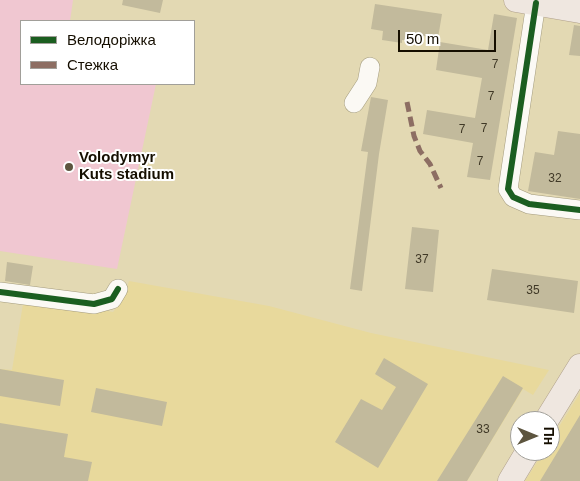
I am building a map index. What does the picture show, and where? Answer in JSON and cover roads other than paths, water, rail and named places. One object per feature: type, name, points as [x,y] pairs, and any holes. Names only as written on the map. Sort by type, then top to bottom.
[{"type":"main road","points":[[526,2],[580,11]]},
{"type":"main road","points":[[552,411],[580,366]]},
{"type":"main road","points":[[510,481],[522,461]]},
{"type":"street","points":[[526,2],[508,188],[513,197],[529,204],[580,210]]},
{"type":"street","points":[[354,103],[367,83],[370,67]]},
{"type":"street","points":[[0,292],[94,304],[112,299],[118,289]]},
{"type":"place","name":"Volodymyr Kuts stadium","points":[[69,167]]}]
